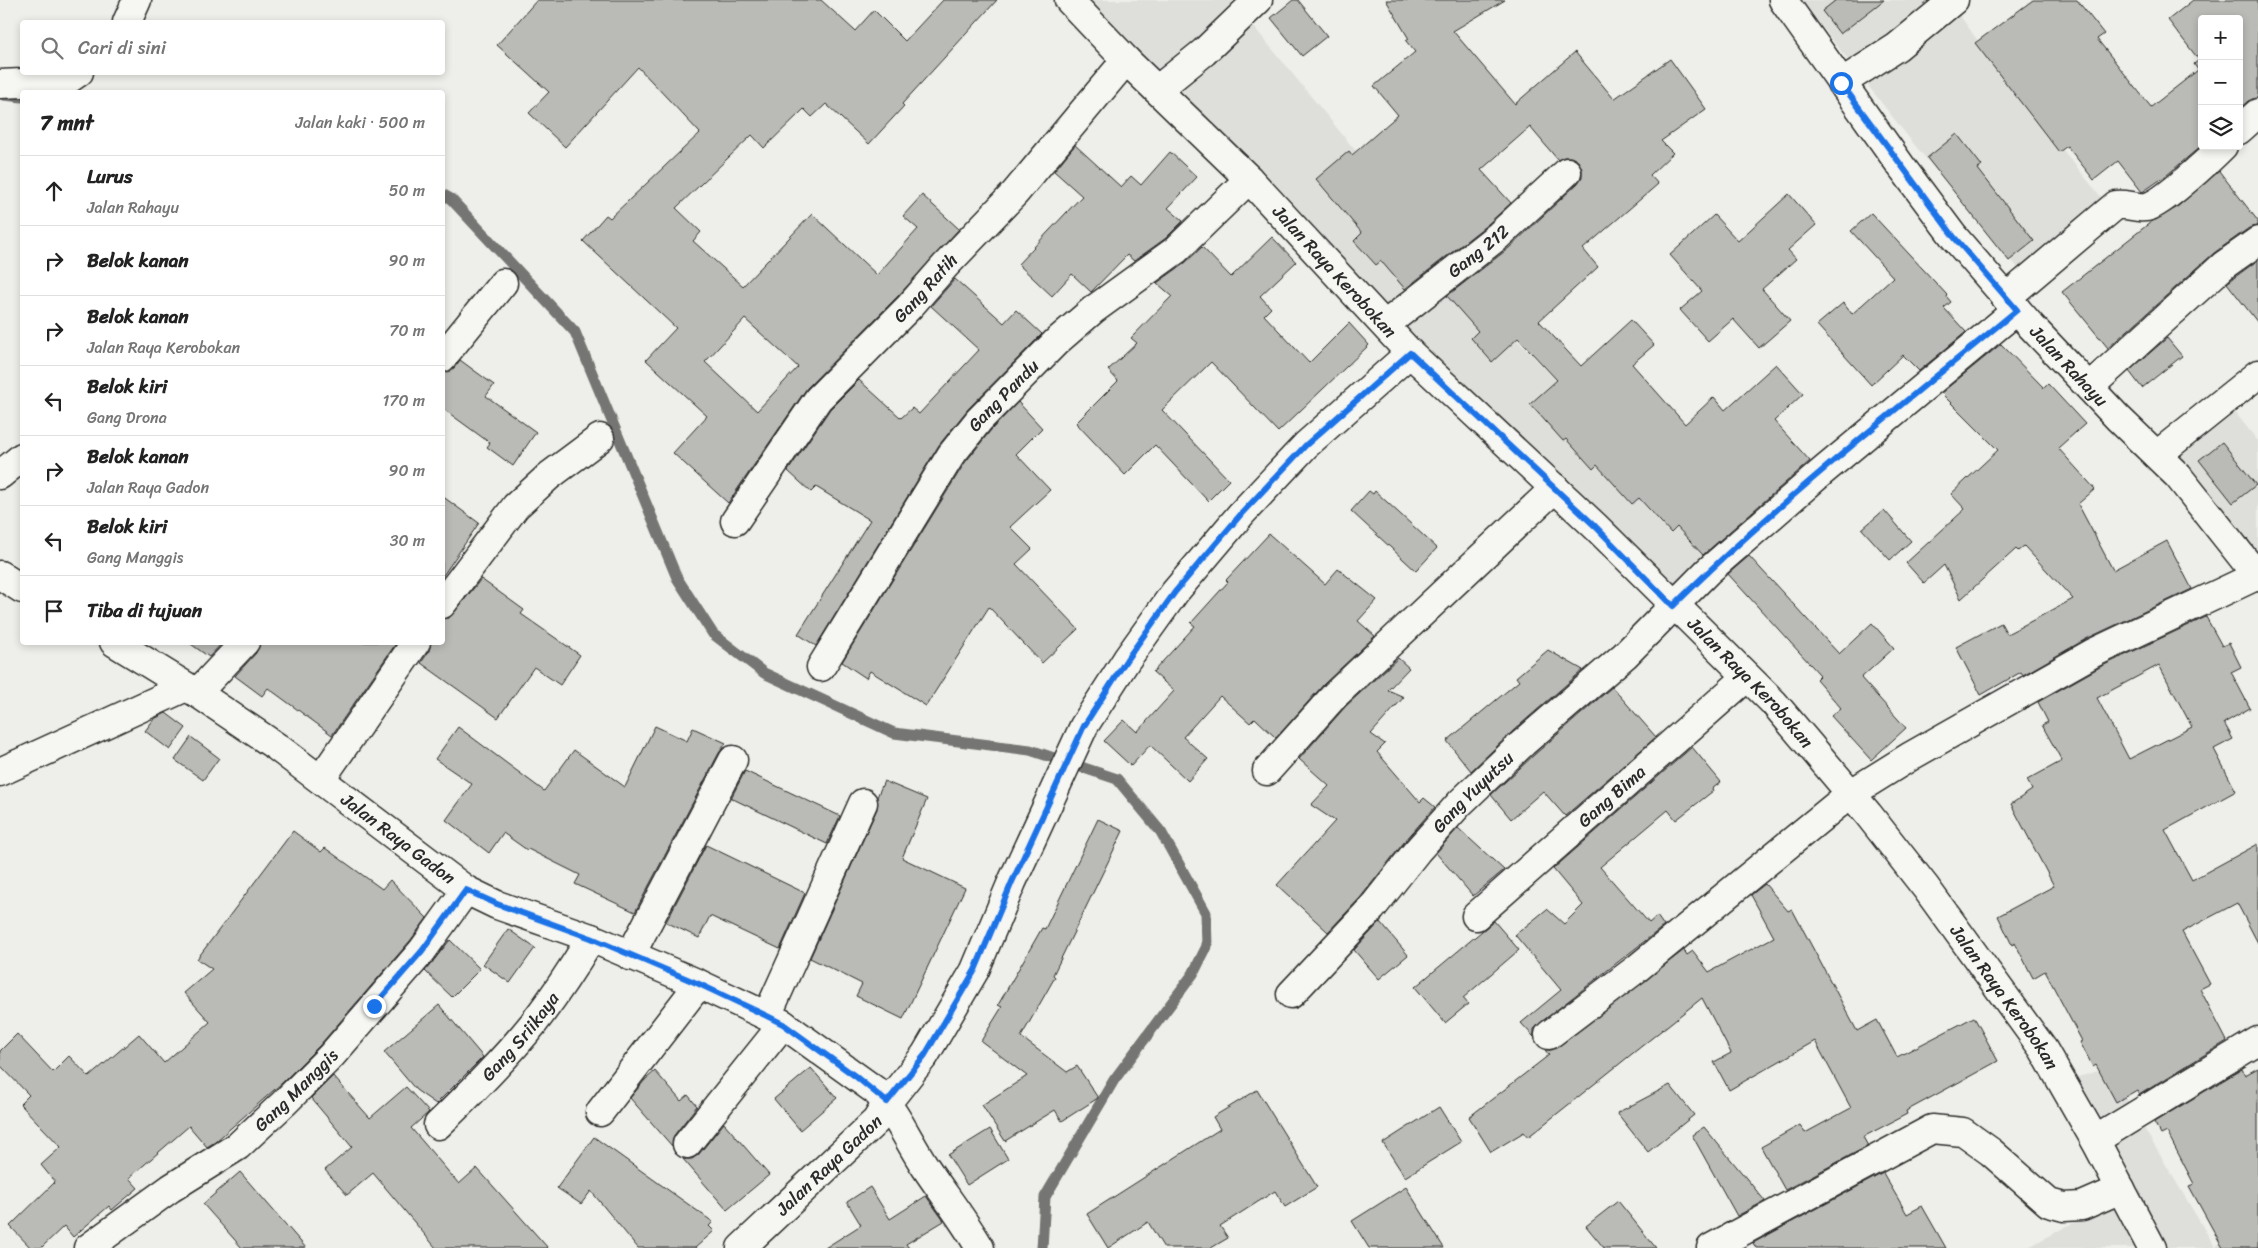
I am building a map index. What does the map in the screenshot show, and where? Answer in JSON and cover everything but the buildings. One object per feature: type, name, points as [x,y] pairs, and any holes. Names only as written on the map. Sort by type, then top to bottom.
[{"type":"street","points":[[128,20],[136,0]]},
{"type":"street","name":"Jalan Raya Kerobokan","points":[[1069,0],[1126,60],[1249,179],[1410,353],[1556,488],[1673,606],[1774,703],[1926,888],[2042,1049],[2095,1140],[2152,1248]]},
{"type":"street","points":[[1157,90],[1204,52],[1258,0]]},
{"type":"street","name":"Jalan Rahayu","points":[[1783,0],[1841,83],[1954,237],[2011,304],[2089,387],[2178,476],[2258,576]]},
{"type":"street","points":[[1841,83],[1897,47],[1954,0]]},
{"type":"street","name":"Gang Ratih","points":[[734,521],[818,399],[910,306],[945,266],[1015,193],[1126,60]]},
{"type":"street","points":[[0,84],[66,81],[75,75]]},
{"type":"street","points":[[2243,126],[2258,113]]},
{"type":"street","name":"Gang Yuyutsu","points":[[1291,994],[1372,908],[1417,851],[1460,802],[1523,743],[1625,655],[1708,571],[2011,304],[2116,205],[2150,206],[2165,196],[2218,150]]},
{"type":"street","name":"Gang 212","points":[[1384,325],[1498,236],[1567,172]]},
{"type":"street","name":"Gang Pandu","points":[[821,667],[951,456],[979,420],[1056,342],[1112,295],[1176,250],[1249,179]]},
{"type":"street","points":[[2089,387],[2224,264],[2258,241]]},
{"type":"street","points":[[445,354],[503,282]]},
{"type":"street","points":[[980,1248],[970,1230],[925,1167],[887,1102],[925,1055],[975,970],[1012,882],[1084,726],[1127,659],[1175,592],[1242,513],[1306,445],[1410,353]]},
{"type":"street","points":[[2157,455],[2258,374]]},
{"type":"street","points":[[445,600],[516,506],[549,476],[600,438]]},
{"type":"street","points":[[0,475],[20,460]]},
{"type":"street","points":[[1267,770],[1335,695],[1556,488]]},
{"type":"street","points":[[0,576],[20,587]]},
{"type":"street","points":[[1549,1035],[1635,970],[1850,794],[1911,756],[2093,654],[2177,612],[2258,576]]},
{"type":"street","name":"Jalan Raya Gadon","points":[[119,645],[191,690],[321,779],[466,890],[497,904],[591,938],[699,984],[775,1020],[855,1076],[887,1102],[876,1121],[741,1248]]},
{"type":"street","points":[[0,772],[191,690],[242,645]]},
{"type":"street","points":[[321,779],[414,645]]},
{"type":"street","name":"Gang Bima","points":[[1476,916],[1747,677]]},
{"type":"street","points":[[630,956],[733,760]]},
{"type":"street","points":[[687,1144],[775,1020],[863,803]]},
{"type":"street","name":"Gang Manggis","points":[[88,1248],[172,1188],[238,1146],[284,1103],[331,1056],[422,951],[466,890]]},
{"type":"street","name":"Gang Sriikaya","points":[[438,1126],[487,1076],[532,1024],[570,973],[591,938]]},
{"type":"street","points":[[600,1112],[699,984]]},
{"type":"street","points":[[2095,1140],[2258,1041]]},
{"type":"street","points":[[1711,1248],[1932,1129],[1963,1132],[1991,1152],[2049,1203],[2064,1207],[2082,1206],[2121,1189]]},
{"type":"shaded area","points":[[1085,0],[1232,0],[1477,299],[1733,561],[1689,615]]},
{"type":"shaded area","points":[[1801,0],[1949,0],[1997,68],[2113,212],[2030,282],[1913,143]]},
{"type":"shaded area","points":[[2229,405],[2258,441],[2258,588],[2151,441]]},
{"type":"shaded area","points":[[2108,1068],[2215,1247],[2248,1223],[2258,1248],[2027,1248],[2129,1192],[2065,1081]]},
{"type":"waterway","points":[[4,95],[20,97]]},
{"type":"waterway","points":[[445,196],[451,199],[575,332],[677,578],[713,634],[764,673],[894,733],[1030,750],[1117,779],[1161,832],[1206,913],[1207,946],[1193,974],[1114,1080],[1045,1197],[1042,1248]]},
{"type":"route","points":[[374,1006],[422,951],[466,890],[497,904],[591,938],[699,984],[783,1024],[876,1091],[887,1102],[925,1055],[975,970],[1012,882],[1084,726],[1127,659],[1175,592],[1242,513],[1306,445],[1410,353],[1595,526],[1673,606],[1708,571],[1823,471],[2017,310],[1954,237],[1841,83]]}]
